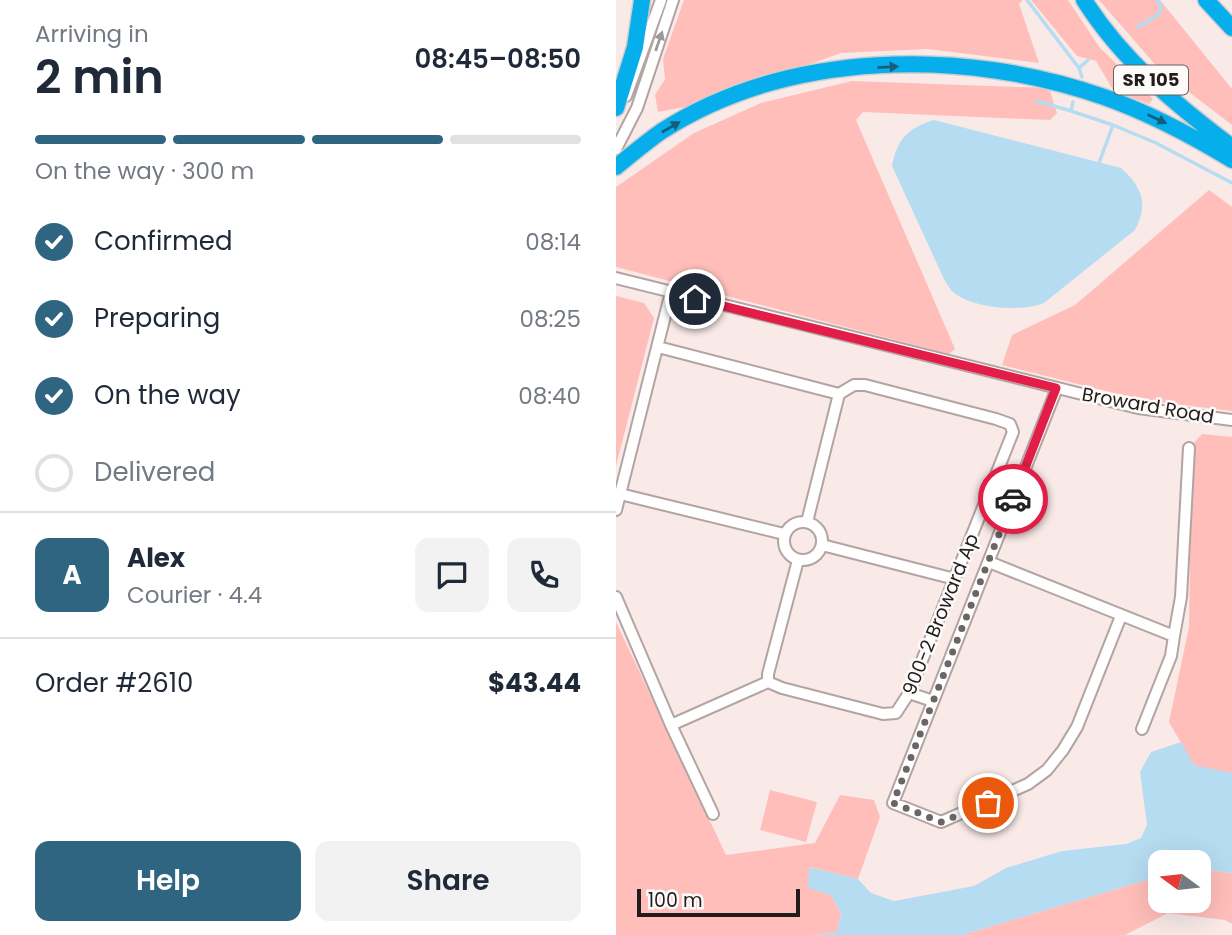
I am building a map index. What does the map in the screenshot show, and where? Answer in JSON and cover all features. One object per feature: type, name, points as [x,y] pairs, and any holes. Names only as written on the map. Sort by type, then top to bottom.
[{"type":"highway","points":[[616,108],[635,47],[642,0]]},
{"type":"highway","name":"SR 105","points":[[1084,0],[1116,43],[1144,74],[1188,114],[1232,147]]},
{"type":"highway","points":[[1206,0],[1232,28]]},
{"type":"highway","points":[[616,167],[662,131],[737,94],[839,70],[928,66],[1004,72],[1101,96],[1179,129],[1232,160]]},
{"type":"street","points":[[616,115],[633,81],[661,0]]},
{"type":"street","points":[[616,149],[637,108],[673,0]]},
{"type":"street","name":"Broward Road","points":[[616,278],[1138,408],[1232,420]]},
{"type":"street","points":[[616,510],[671,292]]},
{"type":"street","name":"900-2 Broward Ap","points":[[657,347],[839,394],[854,385],[865,386],[996,418],[1013,428],[909,693],[896,713],[883,714],[768,682]]},
{"type":"street","points":[[1056,388],[893,803],[941,822],[1028,784],[1047,769],[1077,727],[1121,616]]},
{"type":"street","points":[[807,522],[839,394]]},
{"type":"street","points":[[1142,729],[1171,656],[1181,597],[1189,449]]},
{"type":"street","points":[[620,494],[785,534]]},
{"type":"street","points":[[807,522],[817,527],[822,545],[810,559],[798,560],[787,553],[783,541],[785,534],[796,523],[807,522]]},
{"type":"street","points":[[822,545],[955,579]]},
{"type":"street","points":[[671,725],[768,682],[798,560]]},
{"type":"street","points":[[989,562],[1174,636]]},
{"type":"street","points":[[616,597],[713,814]]},
{"type":"street","points":[[909,693],[933,701]]},
{"type":"shaded area","points":[[684,0],[1023,0],[1019,4],[1039,63],[928,49],[841,53],[696,105],[658,112],[655,95],[665,79],[663,59]]},
{"type":"shaded area","points":[[1031,0],[1068,0],[1100,48],[1153,99],[1149,104],[1113,90],[1096,61],[1077,56]]},
{"type":"shaded area","points":[[1099,0],[1160,0],[1232,89],[1232,125],[1159,69]]},
{"type":"shaded area","points":[[852,81],[1049,88],[1057,113],[1050,120],[863,112],[856,120],[955,349],[949,354],[616,267],[616,187],[694,133],[761,103]]},
{"type":"shaded area","points":[[1209,190],[1232,207],[1232,411],[1142,400],[1002,365],[1012,335],[1075,305]]},
{"type":"shaded area","points":[[616,296],[644,303],[654,318],[616,466]]},
{"type":"shaded area","points":[[1202,434],[1232,437],[1232,773],[1227,774],[1194,765],[1169,722],[1189,627],[1192,445]]},
{"type":"shaded area","points":[[616,622],[726,855],[815,843],[840,795],[874,800],[880,817],[858,879],[810,867],[831,895],[841,914],[837,932],[815,935],[616,935]]},
{"type":"shaded area","points":[[770,790],[817,802],[806,842],[760,830]]},
{"type":"shaded area","points":[[1211,870],[1232,873],[1232,924],[1225,920],[1176,914],[1211,914]]},
{"type":"shaded area","points":[[1148,880],[1148,914],[1166,914],[1125,935],[962,935]]},
{"type":"water","points":[[934,120],[1121,168],[1134,182],[1141,196],[1142,212],[1135,230],[1044,303],[1011,308],[985,305],[962,298],[953,292],[945,281],[892,166],[900,142],[905,136]]},
{"type":"water","points":[[1181,742],[1194,765],[1232,773],[1232,873],[1211,870],[1211,850],[1148,850],[1148,880],[962,935],[815,935],[837,932],[841,914],[831,895],[808,888],[809,867],[858,879],[871,893],[894,901],[974,886],[1006,868],[1062,851],[1126,844],[1141,838],[1147,825],[1140,772],[1151,752]]},
{"type":"waterway","points":[[1027,0],[1079,68],[1082,77]]},
{"type":"waterway","points":[[1138,27],[1159,14],[1161,6],[1157,0]]},
{"type":"waterway","points":[[1079,68],[1088,60]]},
{"type":"waterway","points":[[1037,101],[1071,111]]},
{"type":"waterway","points":[[1073,102],[1071,111],[1113,125]]},
{"type":"waterway","points":[[1099,163],[1113,125],[1156,143],[1232,183]]},
{"type":"way so far","points":[[988,803],[941,822],[893,803],[1013,499]]},
{"type":"route","points":[[695,299],[806,324],[1056,388],[1013,499]]}]
